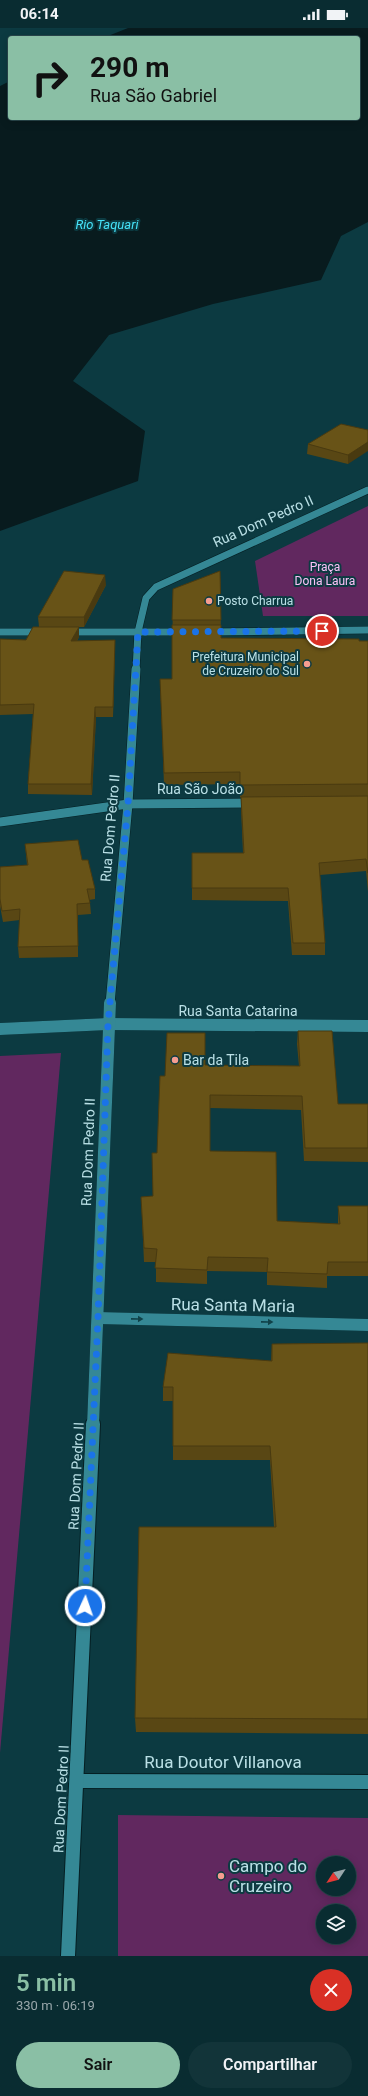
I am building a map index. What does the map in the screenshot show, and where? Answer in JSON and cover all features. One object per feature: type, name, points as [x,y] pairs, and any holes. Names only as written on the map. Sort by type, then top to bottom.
[{"type":"main road","name":"Rua Dom Pedro II","points":[[68,1956],[98,1318],[108,1024],[128,804],[138,632],[146,598],[156,586],[368,490]]},
{"type":"main road","points":[[0,632],[368,630]]},
{"type":"main road","name":"Rua São João","points":[[0,822],[128,804],[267,803]]},
{"type":"main road","name":"Rua Santa Catarina","points":[[0,1029],[108,1024],[368,1026]]},
{"type":"main road","name":"Rua Santa Maria","points":[[98,1318],[368,1325]]},
{"type":"main road","name":"Rua Doutor Villanova","points":[[77,1781],[368,1782]]},
{"type":"green space","name":"Praça Dona Laura","points":[[368,506],[368,616],[263,616],[255,561]]},
{"type":"green space","points":[[61,1053],[0,1753],[0,1056]]},
{"type":"green space","name":"Campo do Cruzeiro","points":[[118,1815],[368,1818],[368,1956],[118,1956]]},
{"type":"water","name":"Rio Taquari","points":[[128,28],[368,28],[368,222],[341,236],[321,280],[213,304],[109,335],[73,381],[145,431],[138,481],[0,531],[0,86],[8,82],[8,120],[360,120],[360,36],[108,36]]},
{"type":"building","points":[[341,424],[368,430],[368,442],[348,455],[308,444]]},
{"type":"building","points":[[64,571],[105,575],[84,617],[38,617]]},
{"type":"building","points":[[220,571],[221,620],[172,620],[173,589]]},
{"type":"building","points":[[172,625],[221,625],[221,638],[359,639],[359,641],[368,641],[368,784],[240,785],[240,772],[164,773],[160,679],[172,679]]},
{"type":"building","points":[[33,627],[79,627],[71,641],[115,640],[113,707],[95,707],[91,784],[28,784],[34,704],[0,705],[0,639],[26,640]]},
{"type":"building","points":[[368,796],[368,873],[366,859],[319,863],[325,943],[293,943],[288,888],[192,888],[192,853],[244,853],[241,797]]},
{"type":"building","points":[[78,840],[82,860],[88,860],[95,889],[87,889],[90,903],[77,904],[78,946],[18,947],[20,909],[2,911],[0,899],[0,867],[28,865],[25,844]]},
{"type":"building","points":[[298,1031],[332,1031],[338,1104],[368,1104],[368,1148],[305,1148],[302,1096],[210,1095],[210,1151],[276,1152],[277,1221],[340,1224],[338,1206],[368,1206],[368,1262],[328,1262],[327,1274],[267,1272],[268,1258],[208,1257],[207,1270],[155,1268],[157,1249],[144,1248],[141,1197],[153,1196],[152,1153],[157,1153],[160,1076],[165,1076],[167,1033],[205,1033],[205,1065],[300,1066]]},
{"type":"building","points":[[368,1343],[368,1719],[135,1718],[139,1527],[276,1527],[270,1446],[173,1446],[173,1387],[163,1387],[168,1353],[272,1361],[272,1344]]},
{"type":"place","name":"Posto Charrua","points":[[209,601]]},
{"type":"place","name":"Prefeitura Municipal de Cruzeiro do Sul","points":[[307,664]]},
{"type":"place","name":"Bar da Tila","points":[[175,1060]]},
{"type":"place","name":"Campo do Cruzeiro","points":[[221,1876]]},
{"type":"route","points":[[85,1606],[98,1318],[108,1024],[128,804],[138,632],[322,631]]}]
